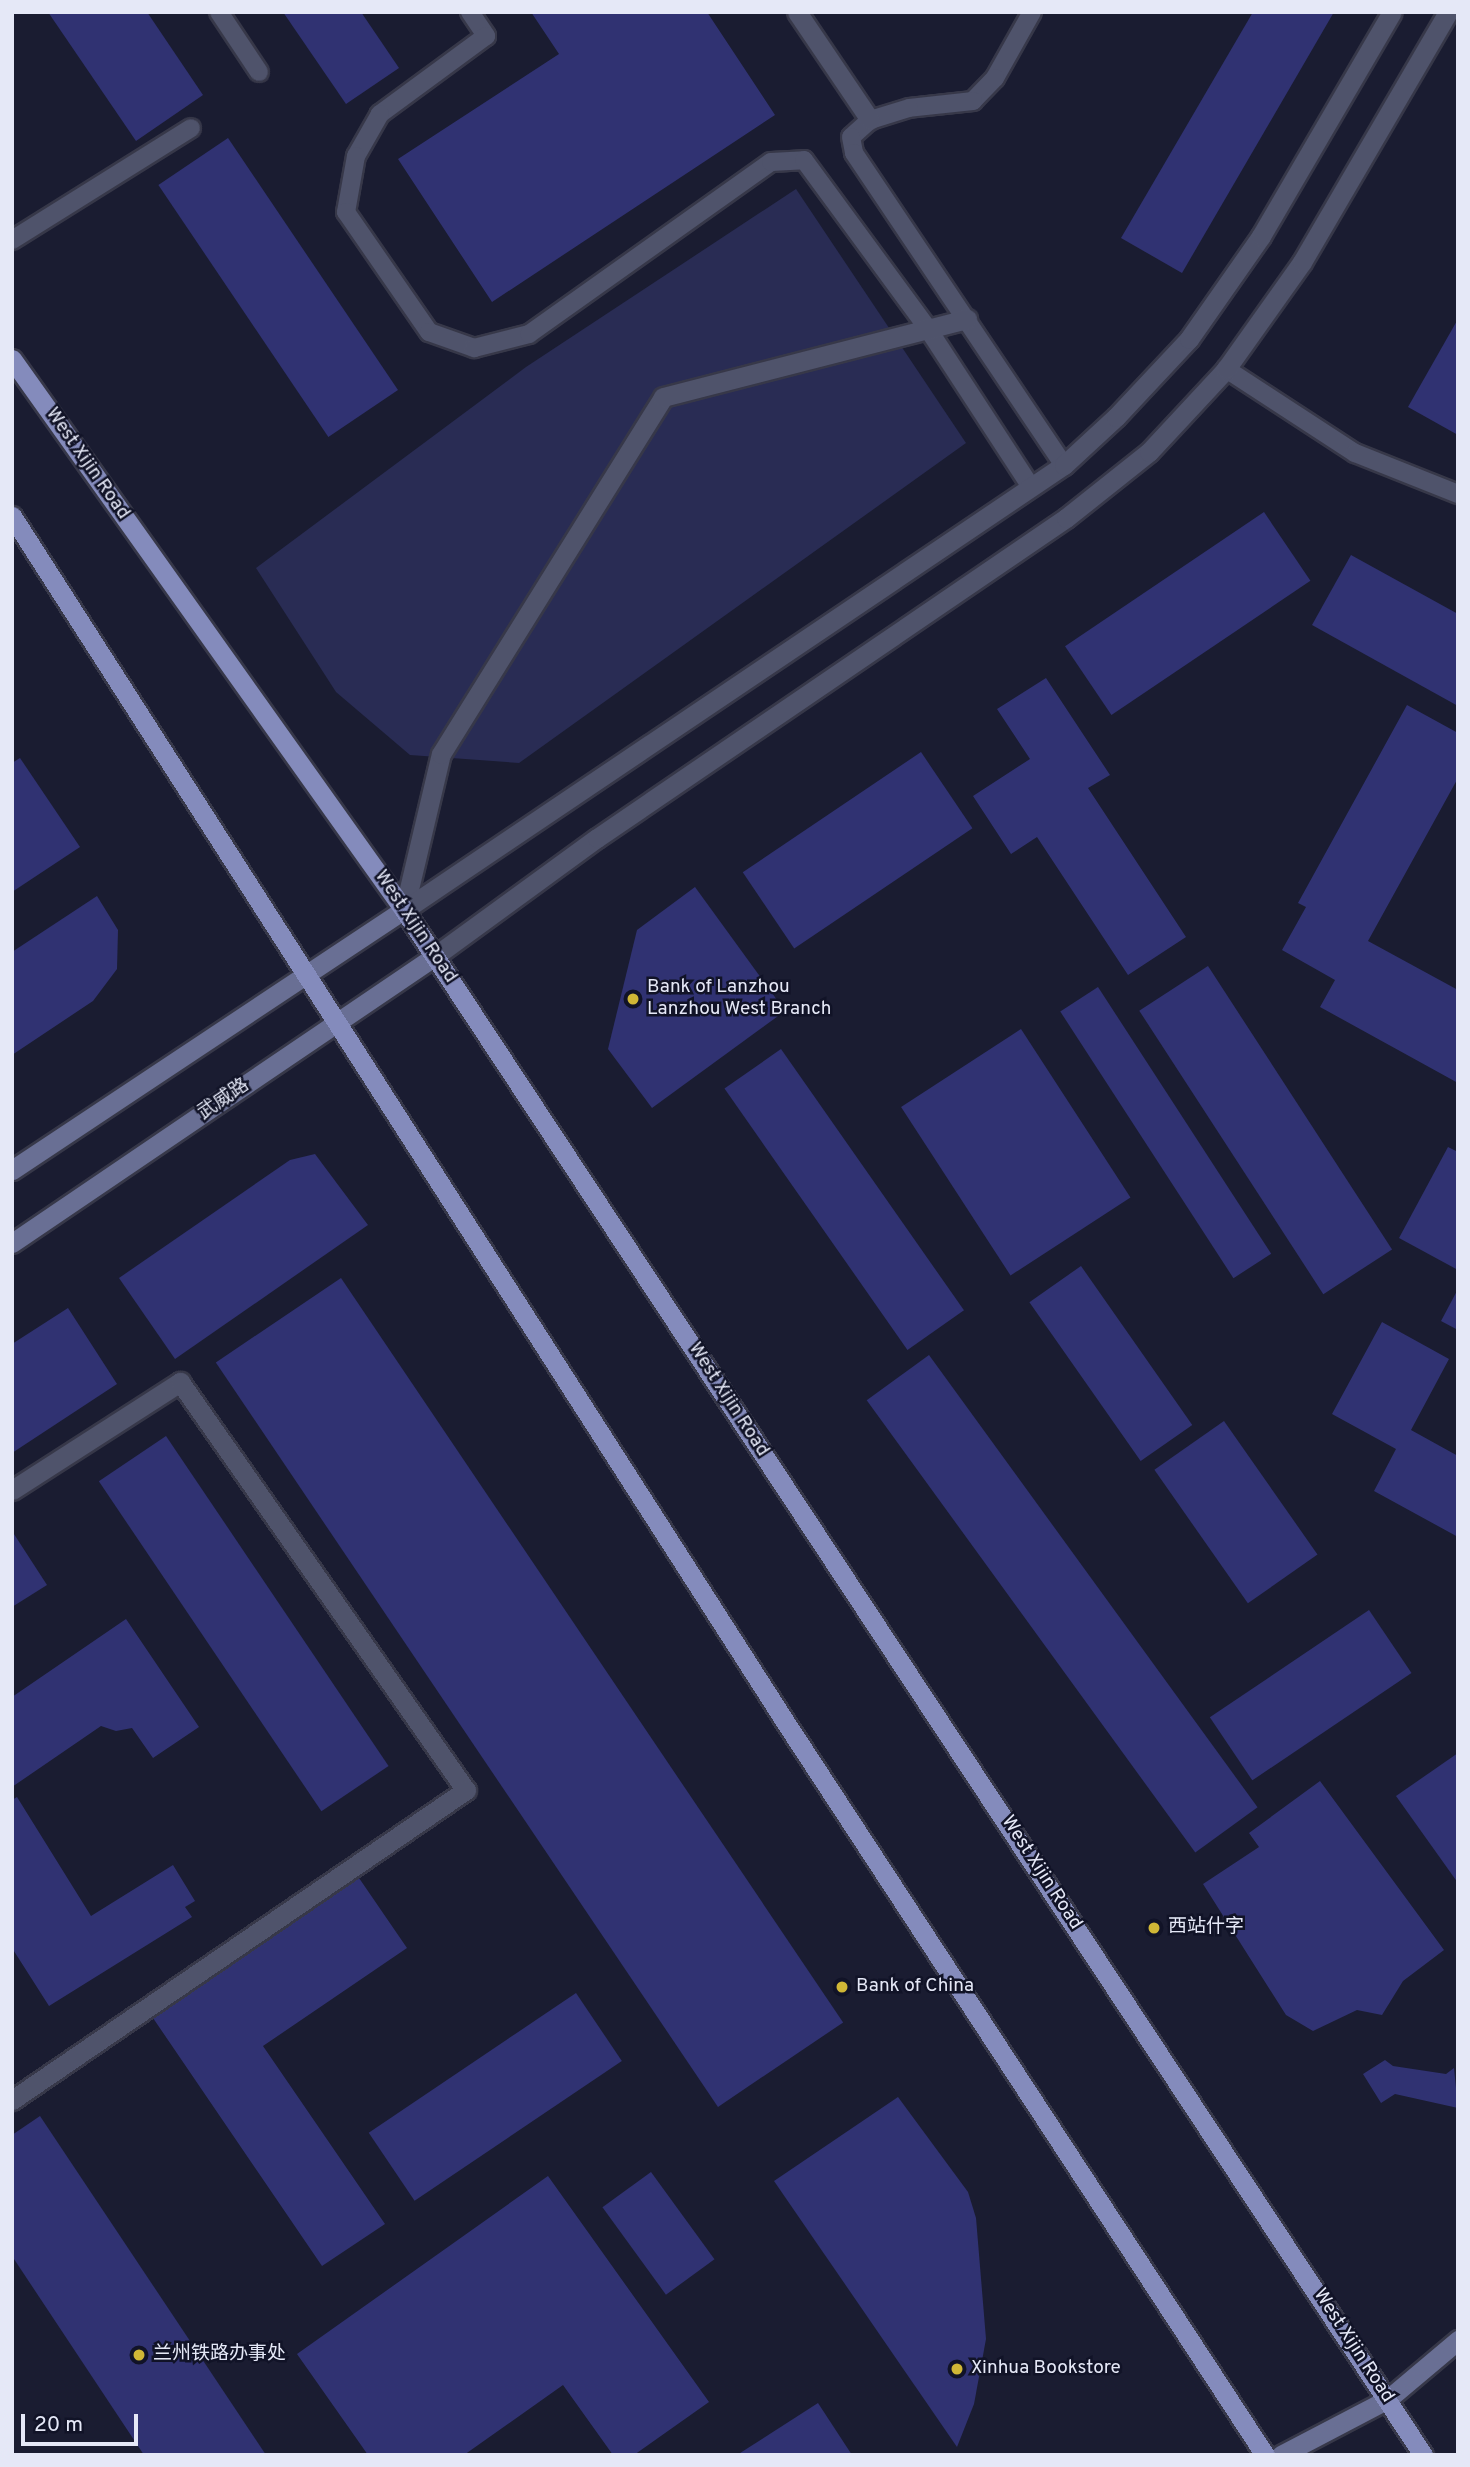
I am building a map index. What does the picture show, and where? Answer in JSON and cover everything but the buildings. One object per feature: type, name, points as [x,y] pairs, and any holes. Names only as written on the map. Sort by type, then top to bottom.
[{"type":"main road","name":"West Xijin Road","points":[[12,359],[435,956],[1423,2455]]},
{"type":"main road","points":[[12,516],[782,1717],[1265,2455]]},
{"type":"main road","points":[[12,1170],[306,978],[404,910]]},
{"type":"main road","name":"武威路","points":[[12,1243],[435,956]]},
{"type":"main road","points":[[1281,2455],[1388,2399],[1458,2340]]},
{"type":"street","points":[[797,12],[870,120]]},
{"type":"street","points":[[404,910],[1064,465],[1116,417],[1189,339],[1261,236],[1392,12]]},
{"type":"street","points":[[435,956],[597,838],[1066,517],[1149,452],[1226,369],[1302,262],[1448,12]]},
{"type":"street","points":[[404,910],[441,754],[663,397],[967,319]]},
{"type":"street","points":[[12,1490],[180,1382],[466,1790],[12,2100]]},
{"type":"lane","points":[[219,12],[260,72]]},
{"type":"lane","points":[[470,12],[486,36],[380,114],[356,156],[346,212],[429,332],[474,348],[528,334],[771,162],[804,160],[928,329],[1031,487]]},
{"type":"lane","points":[[1032,12],[995,78],[973,101],[909,108],[870,120],[851,137],[854,153],[1064,465]]},
{"type":"lane","points":[[12,240],[191,128]]},
{"type":"lane","points":[[1226,369],[1355,453],[1458,494]]},
{"type":"shaded area","points":[[796,189],[966,443],[519,763],[410,755],[336,692],[256,568],[526,367]]},
{"type":"place","name":"Bank of Lanzhou Lanzhou West Branch","points":[[633,999]]},
{"type":"place","name":"西站什字","points":[[1154,1928]]},
{"type":"place","name":"Bank of China","points":[[842,1987]]},
{"type":"place","name":"兰州铁路办事处","points":[[139,2355]]},
{"type":"place","name":"Xinhua Bookstore","points":[[957,2369]]}]
